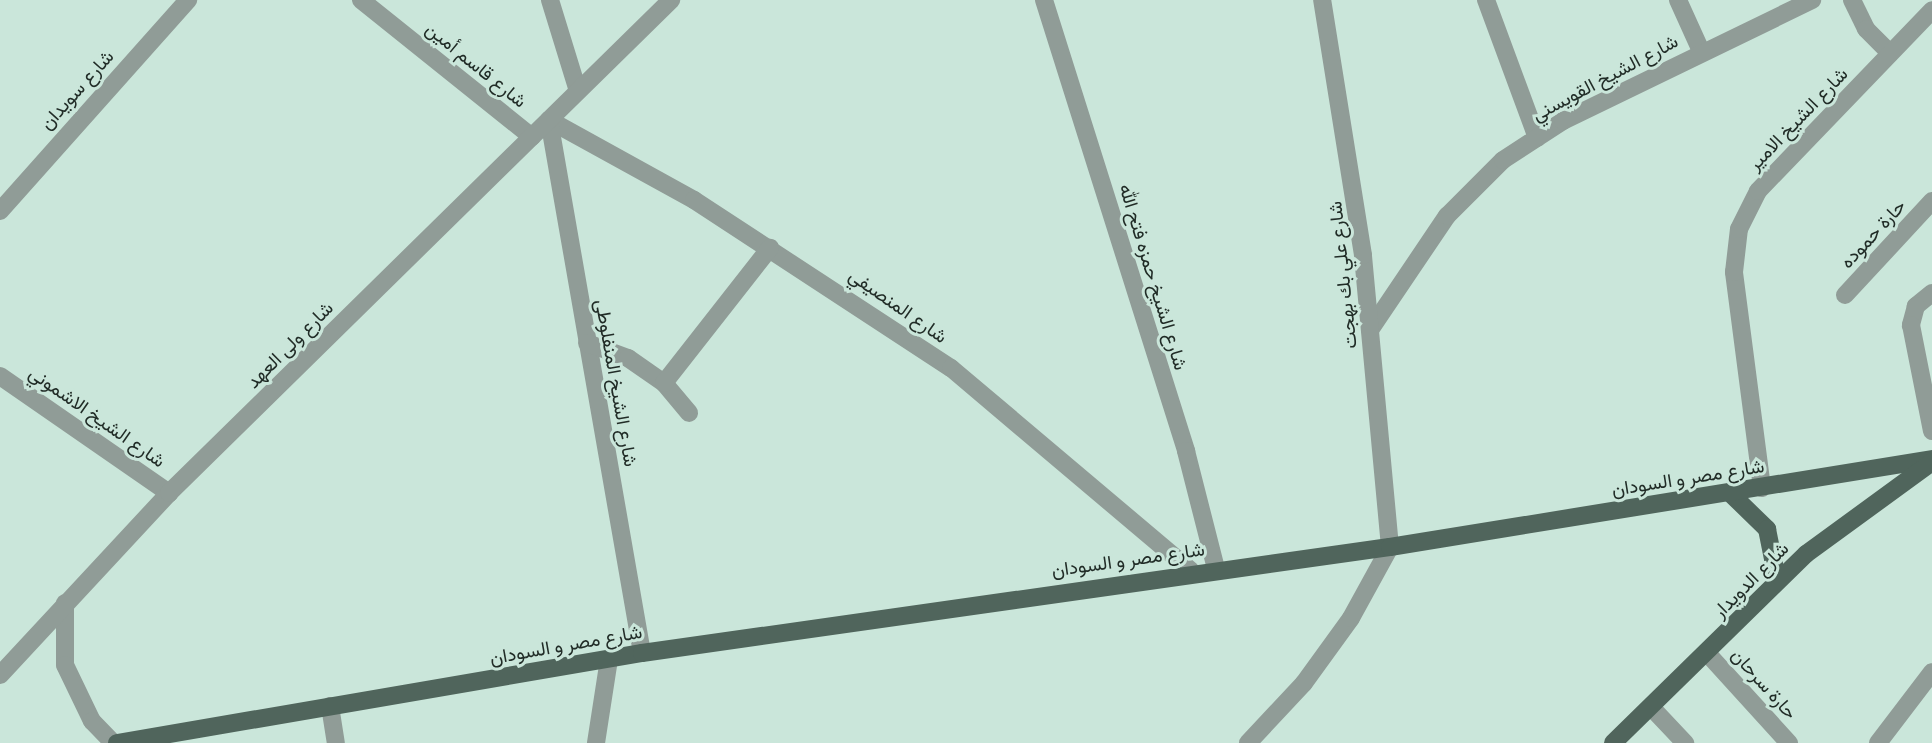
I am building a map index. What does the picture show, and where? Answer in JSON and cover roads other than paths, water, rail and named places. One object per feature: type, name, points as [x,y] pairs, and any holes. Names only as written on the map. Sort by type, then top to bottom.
[{"type":"main road","name":"شارع مصر و السودان","points":[[115,743],[642,653],[1191,572],[1390,547],[1932,461]]},
{"type":"main road","name":"شارع الدويدار","points":[[1613,743],[1707,653],[1777,579],[1932,461]]},
{"type":"main road","points":[[1730,493],[1767,529],[1777,579]]},
{"type":"street","name":"شارع سويدان","points":[[0,211],[188,0]]},
{"type":"street","name":"شارع قاسم أمين","points":[[361,0],[532,137]]},
{"type":"street","points":[[550,0],[578,91]]},
{"type":"street","name":"شارع ولى العهد","points":[[0,675],[169,493],[671,0]]},
{"type":"street","name":"شارع الشيخ حمزه فتح الله","points":[[1044,0],[1186,451],[1216,569]]},
{"type":"street","name":"شارع علي بك بهجت","points":[[1322,0],[1349,146],[1370,330],[1390,547]]},
{"type":"street","points":[[1486,0],[1537,138]]},
{"type":"street","points":[[1678,0],[1701,51]]},
{"type":"street","name":"شارع الشيخ القويسني","points":[[1370,330],[1447,216],[1503,160],[1537,138],[1701,51],[1812,0]]},
{"type":"street","points":[[1852,0],[1866,29],[1890,53]]},
{"type":"street","name":"شارع الشيخ الامير","points":[[1762,488],[1734,272],[1740,229],[1758,191],[1932,9]]},
{"type":"street","name":"شارع المنصيفي","points":[[549,120],[770,248],[950,368],[1191,572]]},
{"type":"street","name":"شارع الشيخ المنفلوطى","points":[[549,120],[642,653]]},
{"type":"street","name":"حارة حموده","points":[[1845,295],[1932,201]]},
{"type":"street","points":[[664,383],[770,248]]},
{"type":"street","points":[[1932,293],[1916,306],[1911,325],[1932,431]]},
{"type":"street","points":[[587,343],[628,358],[664,383],[689,413]]},
{"type":"street","name":"شارع الشيخ الاشموني","points":[[0,376],[169,493]]},
{"type":"street","points":[[1248,743],[1351,618],[1390,547]]},
{"type":"street","points":[[65,603],[68,675],[92,721],[115,743]]},
{"type":"street","name":"حارة سرحان","points":[[1707,653],[1789,743]]},
{"type":"street","points":[[596,743],[609,659]]},
{"type":"street","points":[[1878,743],[1932,672]]},
{"type":"street","points":[[330,706],[336,743]]},
{"type":"street","points":[[1651,707],[1685,743]]}]
